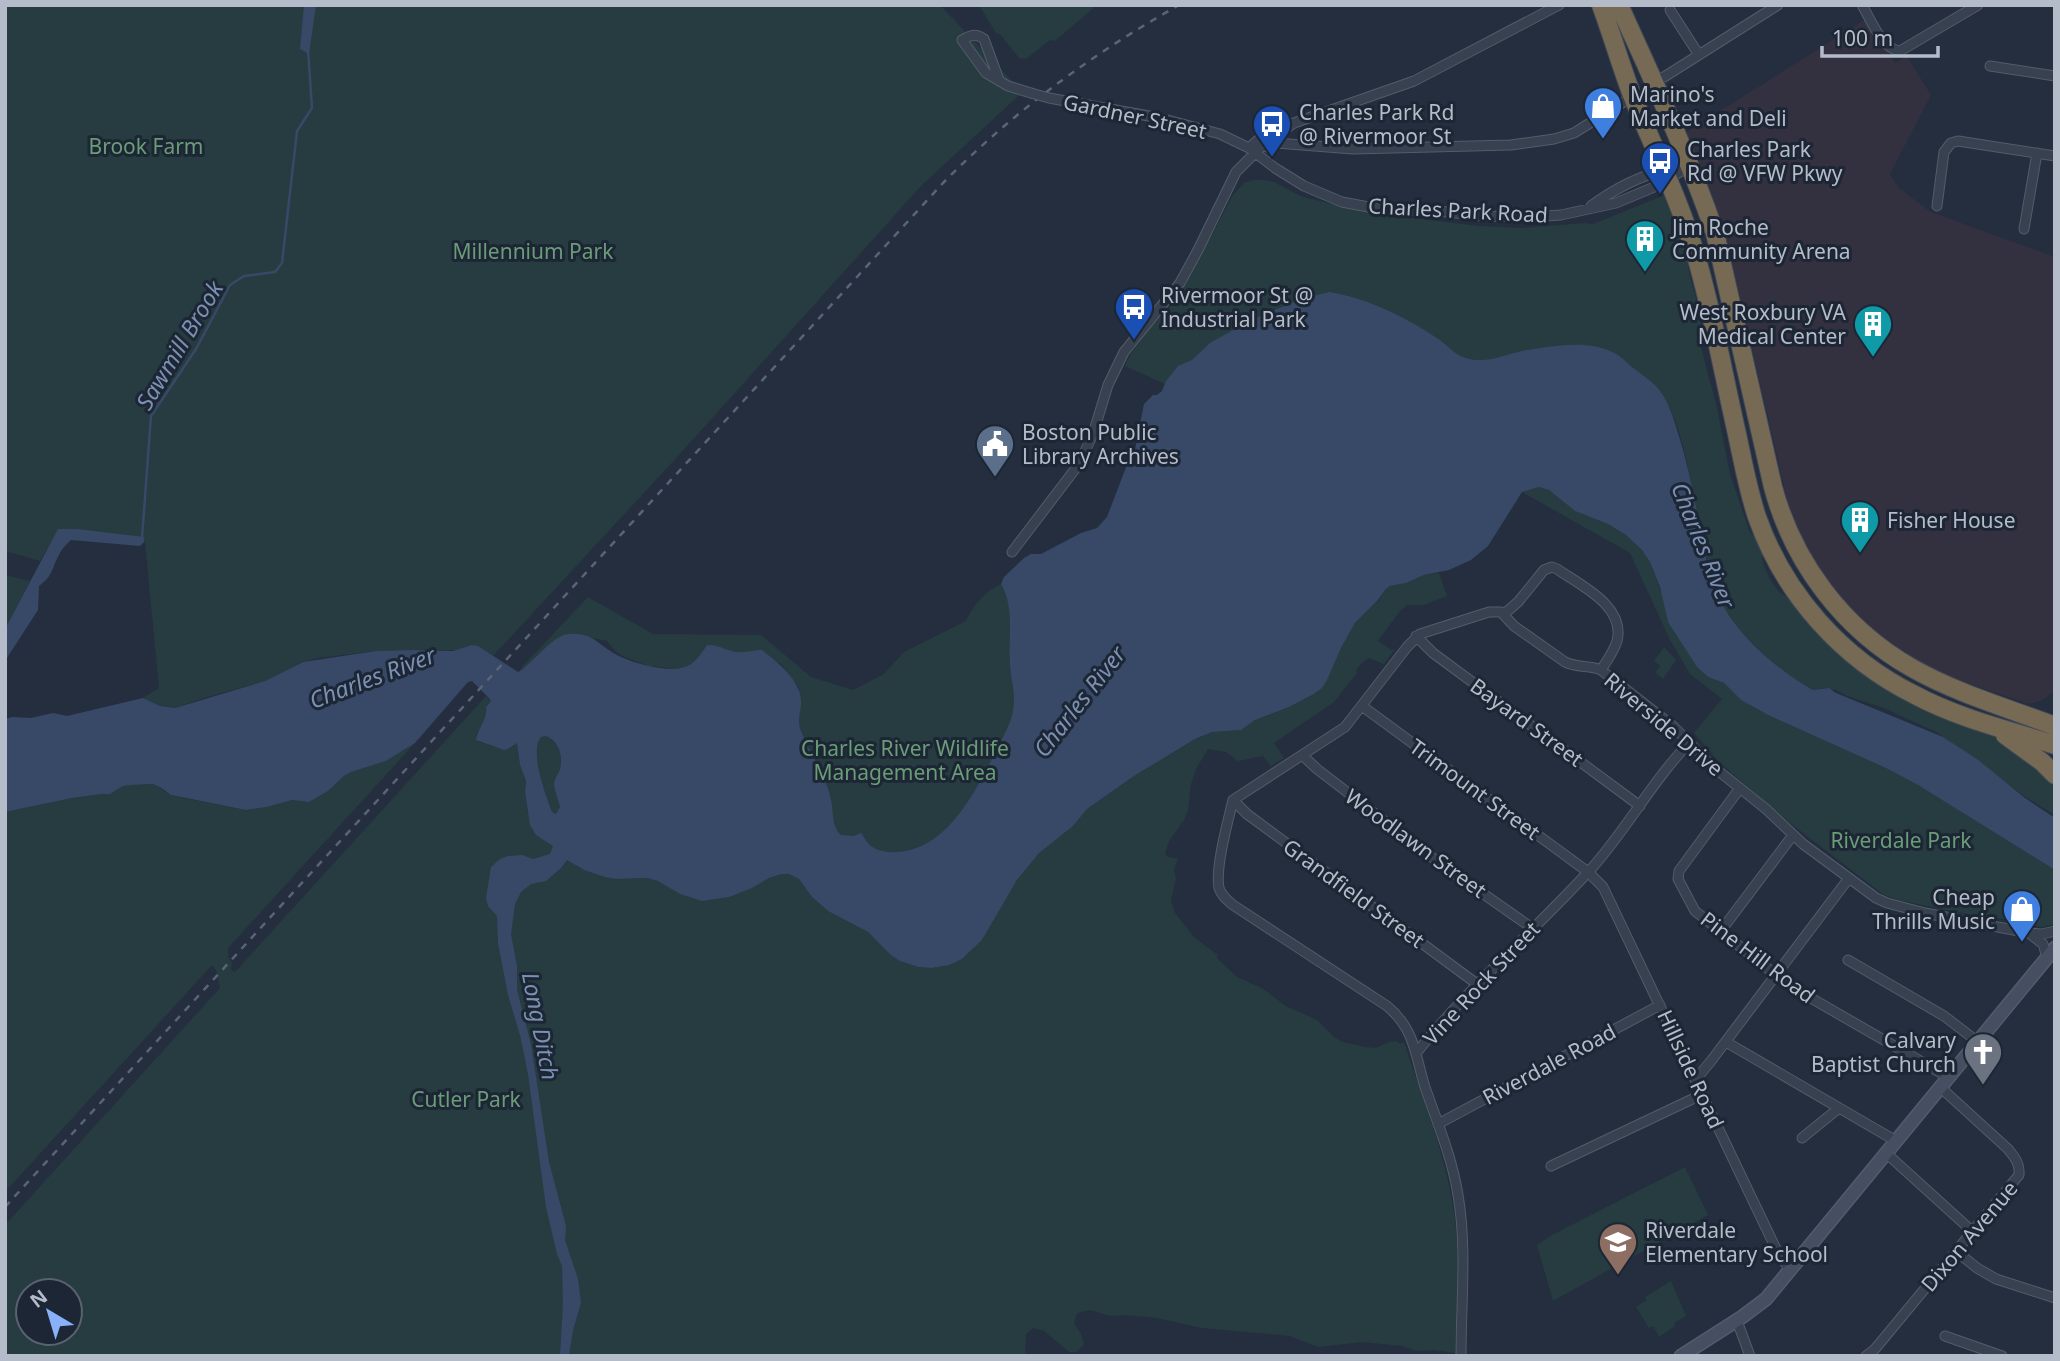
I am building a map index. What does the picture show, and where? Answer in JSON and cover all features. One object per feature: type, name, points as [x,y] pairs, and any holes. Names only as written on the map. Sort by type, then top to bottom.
[{"type":"highway","points":[[1601,5],[1633,96],[1685,222],[1698,263],[1753,503],[1763,530],[1796,592],[1841,644],[1892,683],[1923,699],[2055,745]]},
{"type":"highway","points":[[1619,5],[1653,79],[1708,213],[1723,261],[1773,487],[1786,526],[1812,574],[1837,607],[1862,632],[1889,653],[1938,681],[2055,726]]},
{"type":"highway","points":[[1778,561],[1798,550]]},
{"type":"highway","points":[[2019,712],[2043,713],[2055,709]]},
{"type":"highway","points":[[1988,723],[2055,775]]},
{"type":"main road","points":[[1681,1356],[1737,1321],[1766,1299],[2052,955]]},
{"type":"street","points":[[1013,552],[1079,464],[1093,434],[1108,385],[1124,352],[1180,283],[1236,172],[1253,150],[1294,123],[1414,81],[1559,5]]},
{"type":"street","points":[[1653,79],[1664,77],[1777,5]]},
{"type":"street","points":[[1862,5],[1887,45],[1895,51],[1908,49],[1978,5]]},
{"type":"street","points":[[1670,10],[1699,55]]},
{"type":"street","name":"Gardner Street","points":[[999,80],[984,38],[973,34],[962,40],[986,73],[1008,86],[1049,98],[1167,120],[1220,134],[1253,150]]},
{"type":"street","points":[[1990,66],[2055,76]]},
{"type":"street","points":[[1253,150],[1276,143],[1353,149],[1511,145],[1555,139],[1574,133],[1633,96]]},
{"type":"street","points":[[1937,206],[1944,152],[1951,143],[1958,141],[2055,156]]},
{"type":"street","name":"Charles Park Road","points":[[1253,150],[1304,186],[1342,202],[1379,209],[1529,217],[1561,215],[1616,203],[1659,185],[1666,175],[1689,166]]},
{"type":"street","points":[[2024,229],[2036,153]]},
{"type":"street","points":[[1417,1052],[1403,1023],[1387,1006],[1233,905],[1222,895],[1219,886],[1220,866],[1233,800],[1345,727],[1416,636],[1489,612],[1504,614],[1518,602],[1544,570],[1552,567],[1606,604],[1615,617],[1617,643],[1601,670]]},
{"type":"street","name":"Riverside Drive","points":[[1504,614],[1514,626],[1565,662],[1601,670],[1666,721],[1711,765],[1793,835],[1876,898],[1887,903],[2029,933],[2055,931]]},
{"type":"street","name":"Bayard Street","points":[[1416,636],[1433,653],[1640,806]]},
{"type":"street","name":"Trimount Street","points":[[1362,706],[1588,872]]},
{"type":"street","name":"Vine Rock Street","points":[[1461,1356],[1460,1208],[1454,1172],[1425,1086],[1417,1052],[1477,984],[1588,872],[1690,742]]},
{"type":"street","name":"Woodlawn Street","points":[[1302,755],[1438,862],[1532,928]]},
{"type":"street","name":"Pine Hill Road","points":[[1740,788],[1678,873],[1678,879],[1693,908],[1720,932],[1797,990],[1944,1082]]},
{"type":"street","name":"Grandfield Street","points":[[1233,800],[1247,814],[1477,984]]},
{"type":"street","points":[[1720,932],[1793,835]]},
{"type":"street","name":"Hillside Road","points":[[1588,872],[1606,890],[1777,1251],[1790,1270]]},
{"type":"street","points":[[1696,1079],[1849,878]]},
{"type":"street","points":[[2029,933],[2041,941],[2052,955]]},
{"type":"street","points":[[1848,960],[1944,1016],[1978,1042]]},
{"type":"street","name":"Riverdale Road","points":[[1438,1124],[1660,1004]]},
{"type":"street","points":[[1726,1042],[1896,1141]]},
{"type":"street","name":"Dixon Avenue","points":[[1866,1356],[1875,1349],[2019,1175],[2020,1167],[2008,1149],[1944,1082]]},
{"type":"street","points":[[1551,1166],[1703,1094]]},
{"type":"street","points":[[1802,1138],[1839,1108]]},
{"type":"street","points":[[1886,1153],[1972,1231]]},
{"type":"street","points":[[1956,1251],[1996,1279],[2055,1298]]},
{"type":"street","points":[[1737,1321],[1750,1356]]},
{"type":"street","points":[[1945,1336],[2002,1356]]},
{"type":"shaded area","points":[[1866,19],[1895,63],[1907,56],[1931,95],[1890,174],[1899,188],[1931,212],[2055,257],[2055,690],[2043,700],[2029,704],[1948,677],[1912,661],[1841,602],[1816,569],[1790,512],[1730,253],[1685,133]]},
{"type":"green space","name":"Millennium Park","points":[[5,5],[940,5],[1012,81],[1029,86],[921,186],[679,455],[493,656],[471,647],[458,650],[376,651],[319,658],[302,662],[265,681],[175,708],[160,706],[143,698],[159,688],[145,542],[59,529],[40,561],[5,551]]},
{"type":"green space","points":[[979,5],[1097,5],[1055,41],[1050,40],[1026,59],[1019,58],[1000,34],[996,33]]},
{"type":"green space","points":[[1253,180],[1274,182],[1303,197],[1405,217],[1520,228],[1593,224],[1670,193],[1698,305],[1701,347],[1730,474],[1749,530],[1761,547],[1763,563],[1770,579],[1779,592],[1795,602],[1832,647],[2004,734],[2055,787],[2055,815],[2024,796],[1938,733],[1836,690],[1813,690],[1778,666],[1746,637],[1732,620],[1711,582],[1682,442],[1669,407],[1657,387],[1531,350],[1482,363],[1464,360],[1425,332],[1167,385],[1125,366],[1151,327],[1180,295],[1233,195],[1244,183]]},
{"type":"green space","name":"Riverdale Park","points":[[1539,487],[1549,490],[1575,511],[1608,524],[1626,535],[1642,550],[1650,562],[1663,597],[1668,621],[1697,667],[1708,677],[1724,683],[1741,700],[1768,715],[1918,785],[2055,870],[2055,924],[2042,927],[1998,918],[1997,920],[1884,895],[1790,823],[1719,762],[1694,733],[1722,699],[1690,674],[1670,640],[1630,553],[1522,492]]},
{"type":"green space","name":"Charles River Wildlife Management Area","points":[[1040,556],[1024,691],[973,818],[900,859],[842,836],[836,829],[800,767],[797,711],[799,687],[780,663],[687,670],[648,666],[616,652],[607,641],[572,634],[527,667],[520,669],[588,597],[653,634],[761,635],[811,677],[853,690],[884,674],[904,652],[966,621],[985,595],[1001,584],[1003,587]]},
{"type":"green space","name":"Cutler Park","points":[[1439,573],[1447,596],[1424,605],[1407,605],[1400,611],[1378,641],[1391,650],[1395,649],[1384,664],[1369,658],[1363,662],[1334,702],[1274,743],[1284,758],[1271,766],[1263,756],[1238,761],[1226,752],[1208,749],[1191,784],[1188,811],[1169,841],[1165,853],[1166,856],[1178,859],[1174,870],[1176,878],[1171,901],[1175,913],[1195,938],[1218,955],[1217,958],[1237,977],[1262,988],[1286,1006],[1317,1020],[1335,1038],[1343,1042],[1376,1048],[1389,1042],[1404,1042],[1439,1148],[1454,1213],[1458,1265],[1455,1353],[1416,1351],[1402,1346],[1362,1342],[1318,1347],[1290,1336],[1202,1328],[1157,1318],[1110,1316],[1090,1310],[1077,1313],[1074,1323],[1084,1345],[1076,1352],[1069,1352],[1044,1331],[1033,1328],[1026,1334],[1025,1356],[5,1356],[5,1225],[220,988],[216,970],[212,965],[5,1192],[5,812],[72,798],[110,794],[123,786],[153,784],[178,797],[246,810],[292,800],[309,802],[351,772],[386,761],[415,743],[228,948],[231,970],[235,972],[486,696],[491,701],[486,707],[487,716],[476,735],[479,742],[506,749],[517,742],[520,765],[526,781],[528,813],[548,841],[579,868],[616,879],[647,878],[659,881],[680,894],[740,892],[769,878],[789,874],[799,879],[812,897],[828,911],[868,932],[900,961],[932,968],[962,959],[982,940],[1017,880],[1039,852],[1073,826],[1087,809],[1134,776],[1195,739],[1212,732],[1240,730],[1322,688],[1355,623],[1378,601],[1386,589],[1424,575]]},
{"type":"green space","points":[[5,575],[30,581],[5,629]]},
{"type":"green space","points":[[1664,647],[1676,660],[1663,679],[1655,673],[1660,666],[1654,661]]},
{"type":"green space","points":[[546,736],[557,746],[561,759],[554,785],[560,807],[556,814],[552,813],[538,763],[538,744],[541,737]]},
{"type":"green space","points":[[1685,1167],[1708,1215],[1553,1301],[1537,1245]]},
{"type":"green space","points":[[1671,1281],[1686,1316],[1659,1337],[1653,1326],[1649,1328],[1636,1307],[1647,1300],[1645,1297]]},
{"type":"water","points":[[304,5],[316,5],[309,54],[300,49]]},
{"type":"water","name":"Charles River","points":[[1329,292],[1373,304],[1414,324],[1459,355],[1474,360],[1572,345],[1595,346],[1620,357],[1657,387],[1669,407],[1687,464],[1711,577],[1717,594],[1734,623],[1771,661],[1813,690],[1829,688],[1943,737],[2055,818],[2055,870],[1918,785],[1768,715],[1741,700],[1724,683],[1708,677],[1697,667],[1668,622],[1660,587],[1642,550],[1626,535],[1608,524],[1575,511],[1549,490],[1539,487],[1522,492],[1488,546],[1471,560],[1449,570],[1424,575],[1386,589],[1355,623],[1327,680],[1314,694],[1255,720],[1241,730],[1212,732],[1195,739],[1134,776],[1087,809],[1073,826],[1039,853],[1017,880],[982,940],[962,959],[949,965],[918,967],[900,961],[868,932],[828,911],[812,897],[799,879],[789,874],[769,878],[729,897],[702,901],[680,894],[658,881],[647,878],[605,877],[584,870],[567,860],[546,881],[531,884],[521,892],[515,904],[511,934],[517,966],[517,990],[531,1044],[549,1162],[566,1226],[565,1240],[578,1279],[581,1303],[569,1356],[560,1356],[562,1266],[546,1207],[528,1074],[508,995],[498,943],[497,916],[488,906],[486,898],[491,867],[500,859],[522,855],[533,859],[550,854],[553,846],[536,835],[530,825],[526,781],[520,765],[517,743],[504,750],[476,740],[486,707],[491,701],[472,681],[468,682],[415,743],[386,761],[351,772],[309,802],[292,800],[246,810],[171,795],[153,784],[123,786],[110,794],[72,798],[5,812],[5,719],[31,718],[53,713],[67,716],[143,698],[160,706],[175,708],[265,681],[303,662],[376,651],[453,651],[472,645],[478,646],[518,672],[556,639],[577,634],[590,637],[624,658],[669,669],[692,664],[707,645],[739,652],[762,650],[788,673],[798,688],[801,696],[800,727],[825,782],[834,823],[841,835],[854,836],[861,833],[871,846],[883,851],[914,849],[944,831],[956,817],[977,786],[1012,716],[1014,695],[1009,613],[1001,584],[1004,577],[1024,558],[1031,554],[1041,554],[1081,533],[1097,528],[1107,517],[1135,450],[1144,404],[1162,391],[1178,366],[1192,360],[1210,343],[1251,320],[1301,299]],"holes":[[[541,737],[550,739],[557,745],[561,759],[554,783],[560,807],[556,814],[552,812],[543,785],[537,752]]]},
{"type":"water","points":[[58,529],[144,537],[144,542],[140,546],[71,540],[61,551],[50,575],[39,586],[38,610],[5,661],[5,629]]},
{"type":"waterway","name":"Sawmill Brook","points":[[142,538],[151,416],[196,349],[230,285],[244,276],[275,272],[282,263],[297,131],[312,108],[308,50]]},
{"type":"railway","points":[[5,1207],[943,183],[1025,108],[1085,64],[1179,5]]},
{"type":"place","name":"Marino's Market and Deli","points":[[1603,140]]},
{"type":"place","name":"Charles Park Rd @ Rivermoor St","points":[[1272,158]]},
{"type":"place","name":"Charles Park Rd @ VFW Pkwy","points":[[1660,195]]},
{"type":"place","name":"Jim Roche Community Arena","points":[[1645,273]]},
{"type":"place","name":"Rivermoor St @ Industrial Park","points":[[1134,341]]},
{"type":"place","name":"West Roxbury VA Medical Center","points":[[1873,358]]},
{"type":"place","name":"Boston Public Library Archives","points":[[995,478]]},
{"type":"place","name":"Fisher House","points":[[1860,554]]},
{"type":"place","name":"Cheap Thrills Music","points":[[2022,943]]},
{"type":"place","name":"Calvary Baptist Church","points":[[1983,1086]]},
{"type":"place","name":"Riverdale Elementary School","points":[[1618,1276]]},
{"type":"park label","name":"Brook Farm","points":[[146,146]]},
{"type":"water label","name":"Long Ditch","points":[[541,1026]]}]
